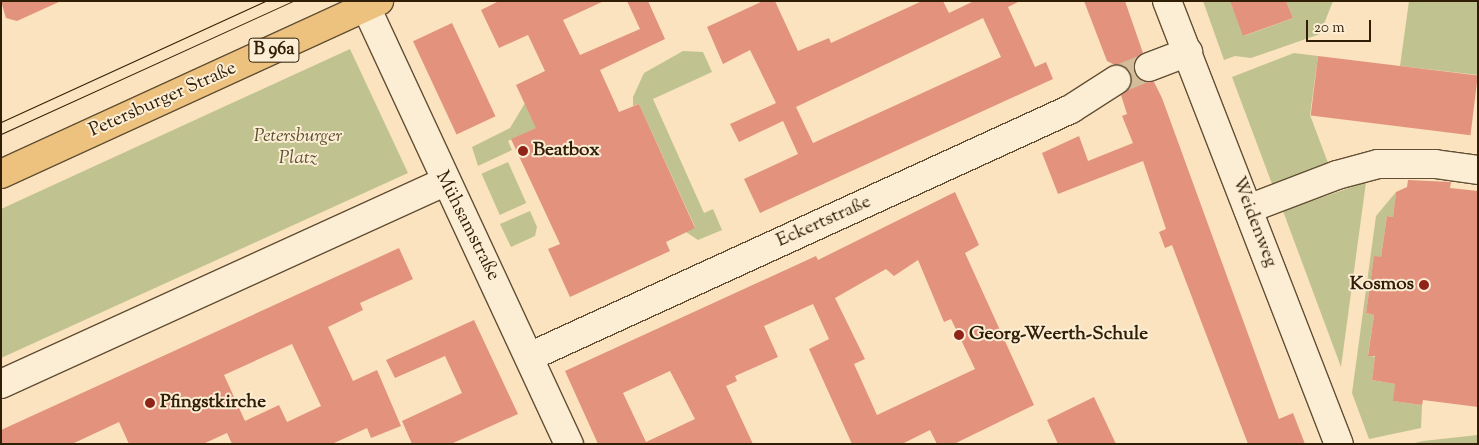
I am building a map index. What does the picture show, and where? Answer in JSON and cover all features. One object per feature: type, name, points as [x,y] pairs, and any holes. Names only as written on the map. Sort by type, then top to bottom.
[{"type":"main road","name":"Petersburger Straße","points":[[1,174],[373,4]]},
{"type":"street","name":"Weidenweg","points":[[1167,1],[1339,444]]},
{"type":"street","name":"Mühsamstraße","points":[[373,4],[446,181],[569,444]]},
{"type":"street","points":[[1149,68],[1188,52]]},
{"type":"street","name":"Eckertstraße","points":[[529,357],[1079,104],[1116,80]]},
{"type":"street","points":[[1248,208],[1337,175],[1378,164],[1425,163],[1478,170]]},
{"type":"street","points":[[1,384],[446,181]]},
{"type":"green space","points":[[1203,1],[1230,1],[1244,36],[1293,18],[1286,1],[1333,1],[1320,34],[1251,58],[1235,56],[1224,60]]},
{"type":"green space","points":[[1409,1],[1478,1],[1478,75],[1400,66]]},
{"type":"green space","name":"Petersburger Platz","points":[[350,49],[408,173],[1,358],[1,209]]},
{"type":"green space","points":[[683,51],[703,52],[712,72],[653,99],[704,213],[713,209],[722,230],[698,240],[686,232],[695,227],[639,104],[633,106],[633,97],[644,73]]},
{"type":"green space","points":[[1294,53],[1318,56],[1310,115],[1328,163],[1272,184],[1232,77]]},
{"type":"green space","points":[[600,99],[508,141],[512,150],[478,166],[472,147],[510,128],[525,103]]},
{"type":"green space","points":[[508,162],[526,203],[500,215],[482,174]]},
{"type":"green space","points":[[1366,182],[1341,367],[1283,211]]},
{"type":"green space","points":[[1396,192],[1393,217],[1387,216],[1381,257],[1374,257],[1366,313],[1374,315],[1368,355],[1375,357],[1372,380],[1395,384],[1394,401],[1422,405],[1421,428],[1369,439],[1352,393],[1376,216]]},
{"type":"green space","points":[[530,211],[537,227],[535,236],[511,247],[500,224]]},
{"type":"green space","points":[[1478,435],[1478,444],[1410,444],[1423,441]]},
{"type":"building","points":[[1,1],[61,1],[17,21],[6,18]]},
{"type":"building","points":[[499,1],[604,1],[563,20],[580,55],[640,29],[627,1],[648,1],[665,39],[600,70],[619,112],[639,104],[695,228],[666,242],[670,251],[570,297],[548,249],[560,244],[511,139],[536,128],[516,85],[545,71],[528,35],[499,48],[481,10]]},
{"type":"building","points":[[763,1],[775,1],[798,51],[829,38],[831,43],[922,1],[943,1],[949,13],[974,1],[1020,1],[1008,7],[1035,67],[1046,62],[1053,79],[760,213],[744,179],[798,154],[783,121],[739,142],[730,124],[776,103],[750,50],[723,64],[707,27]],"holes":[[[983,18],[1001,57],[813,143],[796,107]]]},
{"type":"building","points":[[1084,1],[1125,1],[1143,53],[1134,64],[1135,73],[1146,82],[1154,82],[1162,98],[1279,419],[1293,413],[1305,444],[1248,444],[1172,245],[1165,248],[1159,232],[1166,229],[1143,161],[1058,194],[1042,153],[1079,136],[1088,161],[1133,143],[1122,116],[1127,114],[1121,95],[1130,87],[1129,72],[1107,61]]},
{"type":"building","points":[[1230,1],[1286,1],[1293,18],[1243,36]]},
{"type":"building","points":[[452,23],[496,116],[457,135],[413,41]]},
{"type":"building","points":[[1318,56],[1478,76],[1470,135],[1311,116]]},
{"type":"building","name":"Kosmos","points":[[1408,180],[1451,182],[1450,188],[1478,191],[1478,407],[1423,400],[1422,405],[1393,401],[1395,384],[1372,380],[1375,356],[1368,356],[1374,315],[1366,313],[1374,256],[1381,257],[1387,216],[1393,217],[1396,192],[1407,187]]},
{"type":"building","points":[[955,192],[979,245],[965,253],[1034,405],[954,444],[937,444],[930,430],[902,444],[852,444],[809,349],[829,339],[813,304],[764,326],[778,357],[735,376],[737,381],[726,386],[753,444],[598,444],[565,371],[816,256],[818,260]],"holes":[[[918,260],[944,322],[951,319],[975,369],[877,415],[854,364],[865,359],[835,298],[886,269],[894,276]],[[670,371],[695,419],[646,442],[623,393]]]},
{"type":"building","points":[[399,248],[413,279],[360,303],[363,310],[328,327],[353,381],[377,370],[401,426],[371,438],[367,428],[332,444],[232,444],[227,433],[203,444],[129,444],[119,422],[72,444],[1,444],[1,430]],"holes":[[[292,344],[321,406],[287,422],[279,405],[245,421],[224,375]]]},
{"type":"building","points":[[474,320],[518,414],[451,444],[412,444],[402,421],[462,393],[445,356],[395,378],[386,360]]},
{"type":"building","points":[[1094,397],[1116,444],[1058,444],[1047,420]]},
{"type":"tunnel","points":[[1116,80],[1149,67]]},
{"type":"tram line","points":[[1,122],[265,1]]},
{"type":"tram line","points":[[1,134],[293,1]]},
{"type":"place","name":"Beatbox","points":[[523,151]]},
{"type":"place","name":"Kosmos","points":[[1424,285]]},
{"type":"place","name":"Georg-Weerth-Schule","points":[[959,335]]},
{"type":"place","name":"Pfingstkirche","points":[[150,403]]}]
